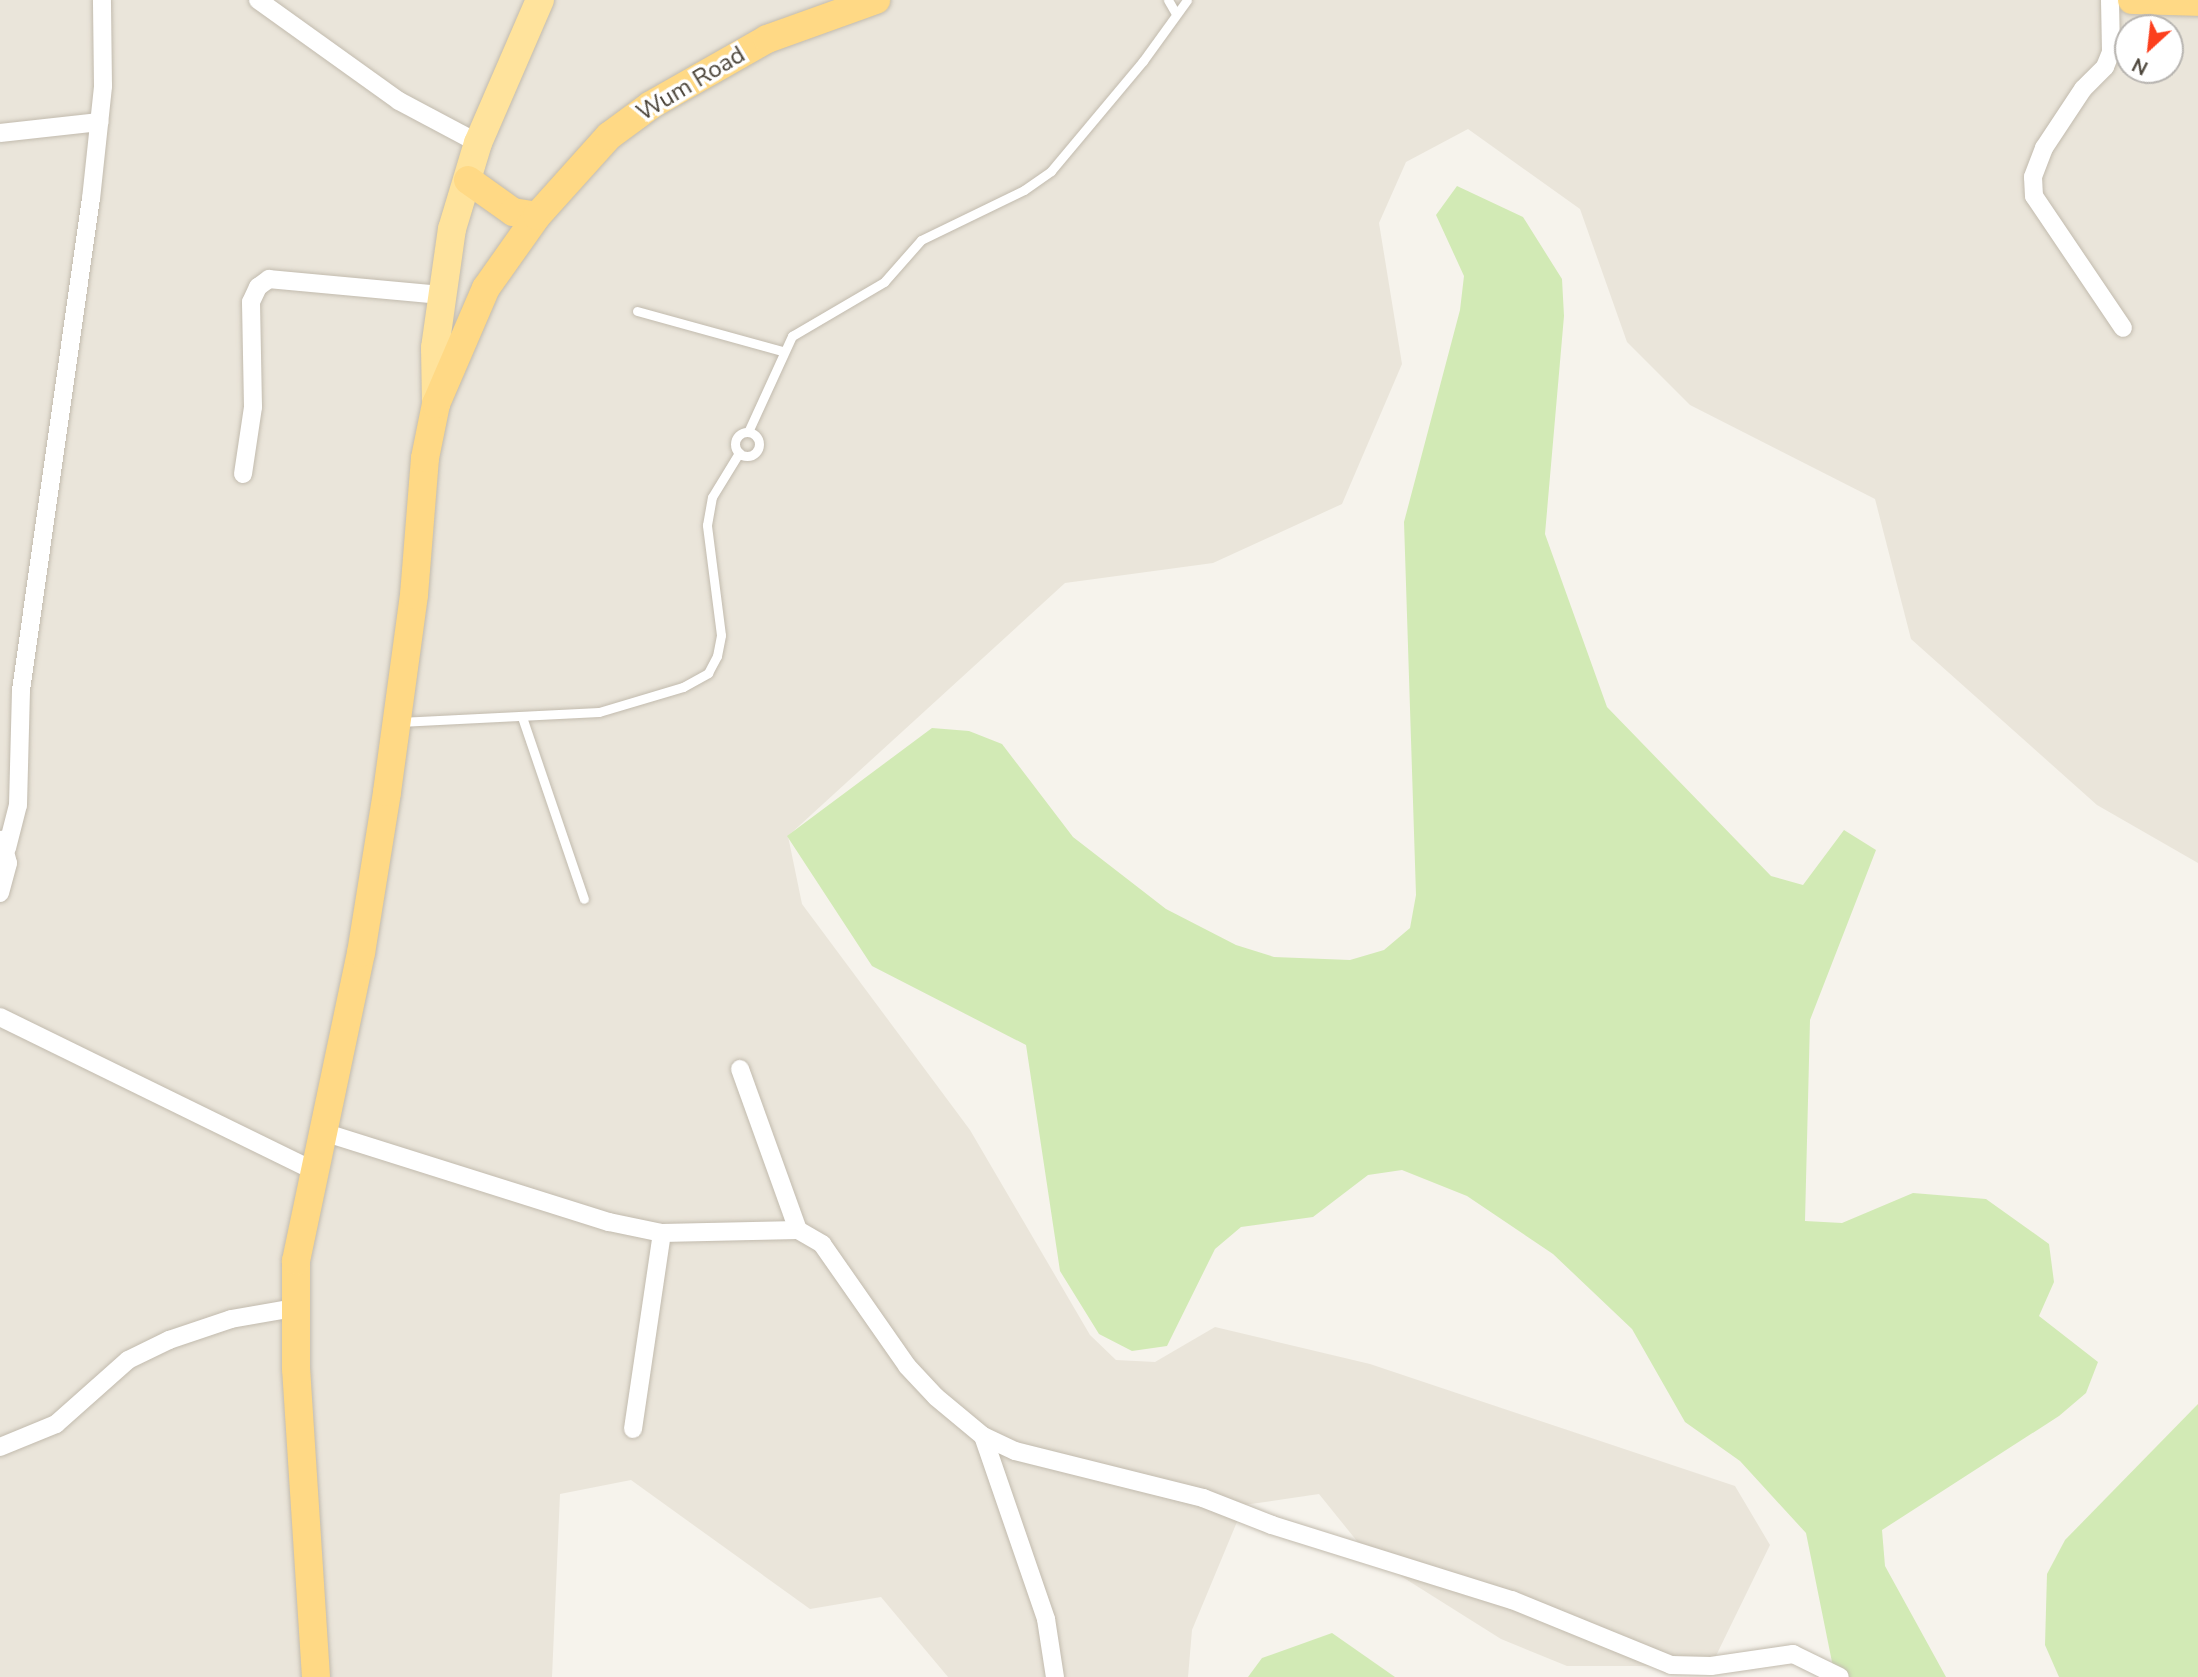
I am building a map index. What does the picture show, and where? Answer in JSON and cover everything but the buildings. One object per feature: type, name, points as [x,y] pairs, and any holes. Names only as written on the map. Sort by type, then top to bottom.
[{"type":"highway","name":"Wum Road","points":[[316,1677],[294,1308],[296,1261],[320,1131],[361,953],[414,595],[425,458],[436,404],[486,288],[537,216],[609,136],[651,105],[767,39],[876,0]]},
{"type":"highway","points":[[2132,0],[2198,2]]},
{"type":"highway","points":[[468,180],[513,212],[537,216]]},
{"type":"main road","points":[[436,404],[440,295],[452,229],[478,143],[540,0]]},
{"type":"street","points":[[0,893],[4,843],[18,805],[21,690],[78,317],[99,122],[102,0]]},
{"type":"street","points":[[258,0],[399,100],[478,143]]},
{"type":"street","points":[[2110,0],[2111,52],[2105,67],[2083,89],[2044,148],[2033,177],[2034,196],[2123,328]]},
{"type":"street","points":[[0,132],[99,122]]},
{"type":"street","points":[[243,474],[253,407],[251,302],[258,287],[269,279],[440,295]]},
{"type":"street","points":[[1,1019],[312,1170]]},
{"type":"street","points":[[740,1069],[798,1230]]},
{"type":"street","points":[[320,1131],[609,1222],[662,1233],[798,1230],[822,1244],[907,1366],[983,1436],[1015,1451],[1203,1498],[1284,1529],[1513,1600],[1671,1665],[1711,1666],[1793,1654],[1840,1677]]},
{"type":"street","points":[[633,1429],[662,1233]]},
{"type":"street","points":[[0,1447],[56,1424],[128,1360],[169,1340],[231,1319],[294,1308]]},
{"type":"street","points":[[983,1436],[1046,1619],[1055,1677]]},
{"type":"lane","points":[[1168,0],[1175,12]]},
{"type":"lane","points":[[739,453],[735,442],[748,432],[782,351],[792,336],[884,282],[920,240],[1024,190],[1051,171],[1143,61],[1175,12],[1187,0]]},
{"type":"lane","points":[[637,310],[782,351]]},
{"type":"lane","points":[[739,453],[751,455],[759,446],[748,432]]},
{"type":"lane","points":[[396,722],[599,712],[684,687],[708,673],[718,656],[720,635],[707,524],[712,497],[739,453]]},
{"type":"lane","points":[[522,717],[584,899]]},
{"type":"shaded area","points":[[0,0],[2198,0],[2198,863],[2097,805],[1911,639],[1875,499],[1690,405],[1627,342],[1580,209],[1468,129],[1406,162],[1379,223],[1402,364],[1342,504],[1213,563],[1065,583],[788,836],[802,904],[970,1130],[1090,1335],[1116,1360],[1155,1362],[1215,1327],[1370,1364],[1735,1486],[1770,1545],[1711,1666],[1567,1666],[1501,1639],[1369,1556],[1319,1494],[1244,1505],[1192,1630],[1188,1677],[948,1677],[881,1597],[810,1609],[631,1480],[560,1494],[552,1677],[0,1677]]},
{"type":"green space","points":[[1457,186],[1523,217],[1562,279],[1564,316],[1545,534],[1607,707],[1771,876],[1803,885],[1844,830],[1876,850],[1810,1020],[1805,1221],[1842,1223],[1913,1193],[1986,1199],[2049,1244],[2054,1282],[2039,1316],[2098,1362],[2086,1393],[2059,1416],[1882,1530],[1885,1566],[1946,1677],[1840,1677],[1834,1672],[1806,1533],[1740,1461],[1685,1422],[1632,1329],[1553,1254],[1467,1196],[1402,1170],[1368,1175],[1313,1217],[1241,1227],[1215,1249],[1167,1346],[1132,1351],[1099,1334],[1060,1271],[1026,1045],[872,966],[787,836],[932,728],[969,731],[1002,744],[1073,837],[1166,909],[1236,945],[1274,957],[1350,960],[1384,950],[1410,928],[1416,895],[1404,522],[1460,310],[1464,276],[1436,215]]},
{"type":"green space","points":[[2198,1404],[2198,1677],[2059,1677],[2045,1645],[2047,1574],[2065,1540]]},
{"type":"green space","points":[[1332,1633],[1395,1677],[1248,1677],[1262,1658]]}]
